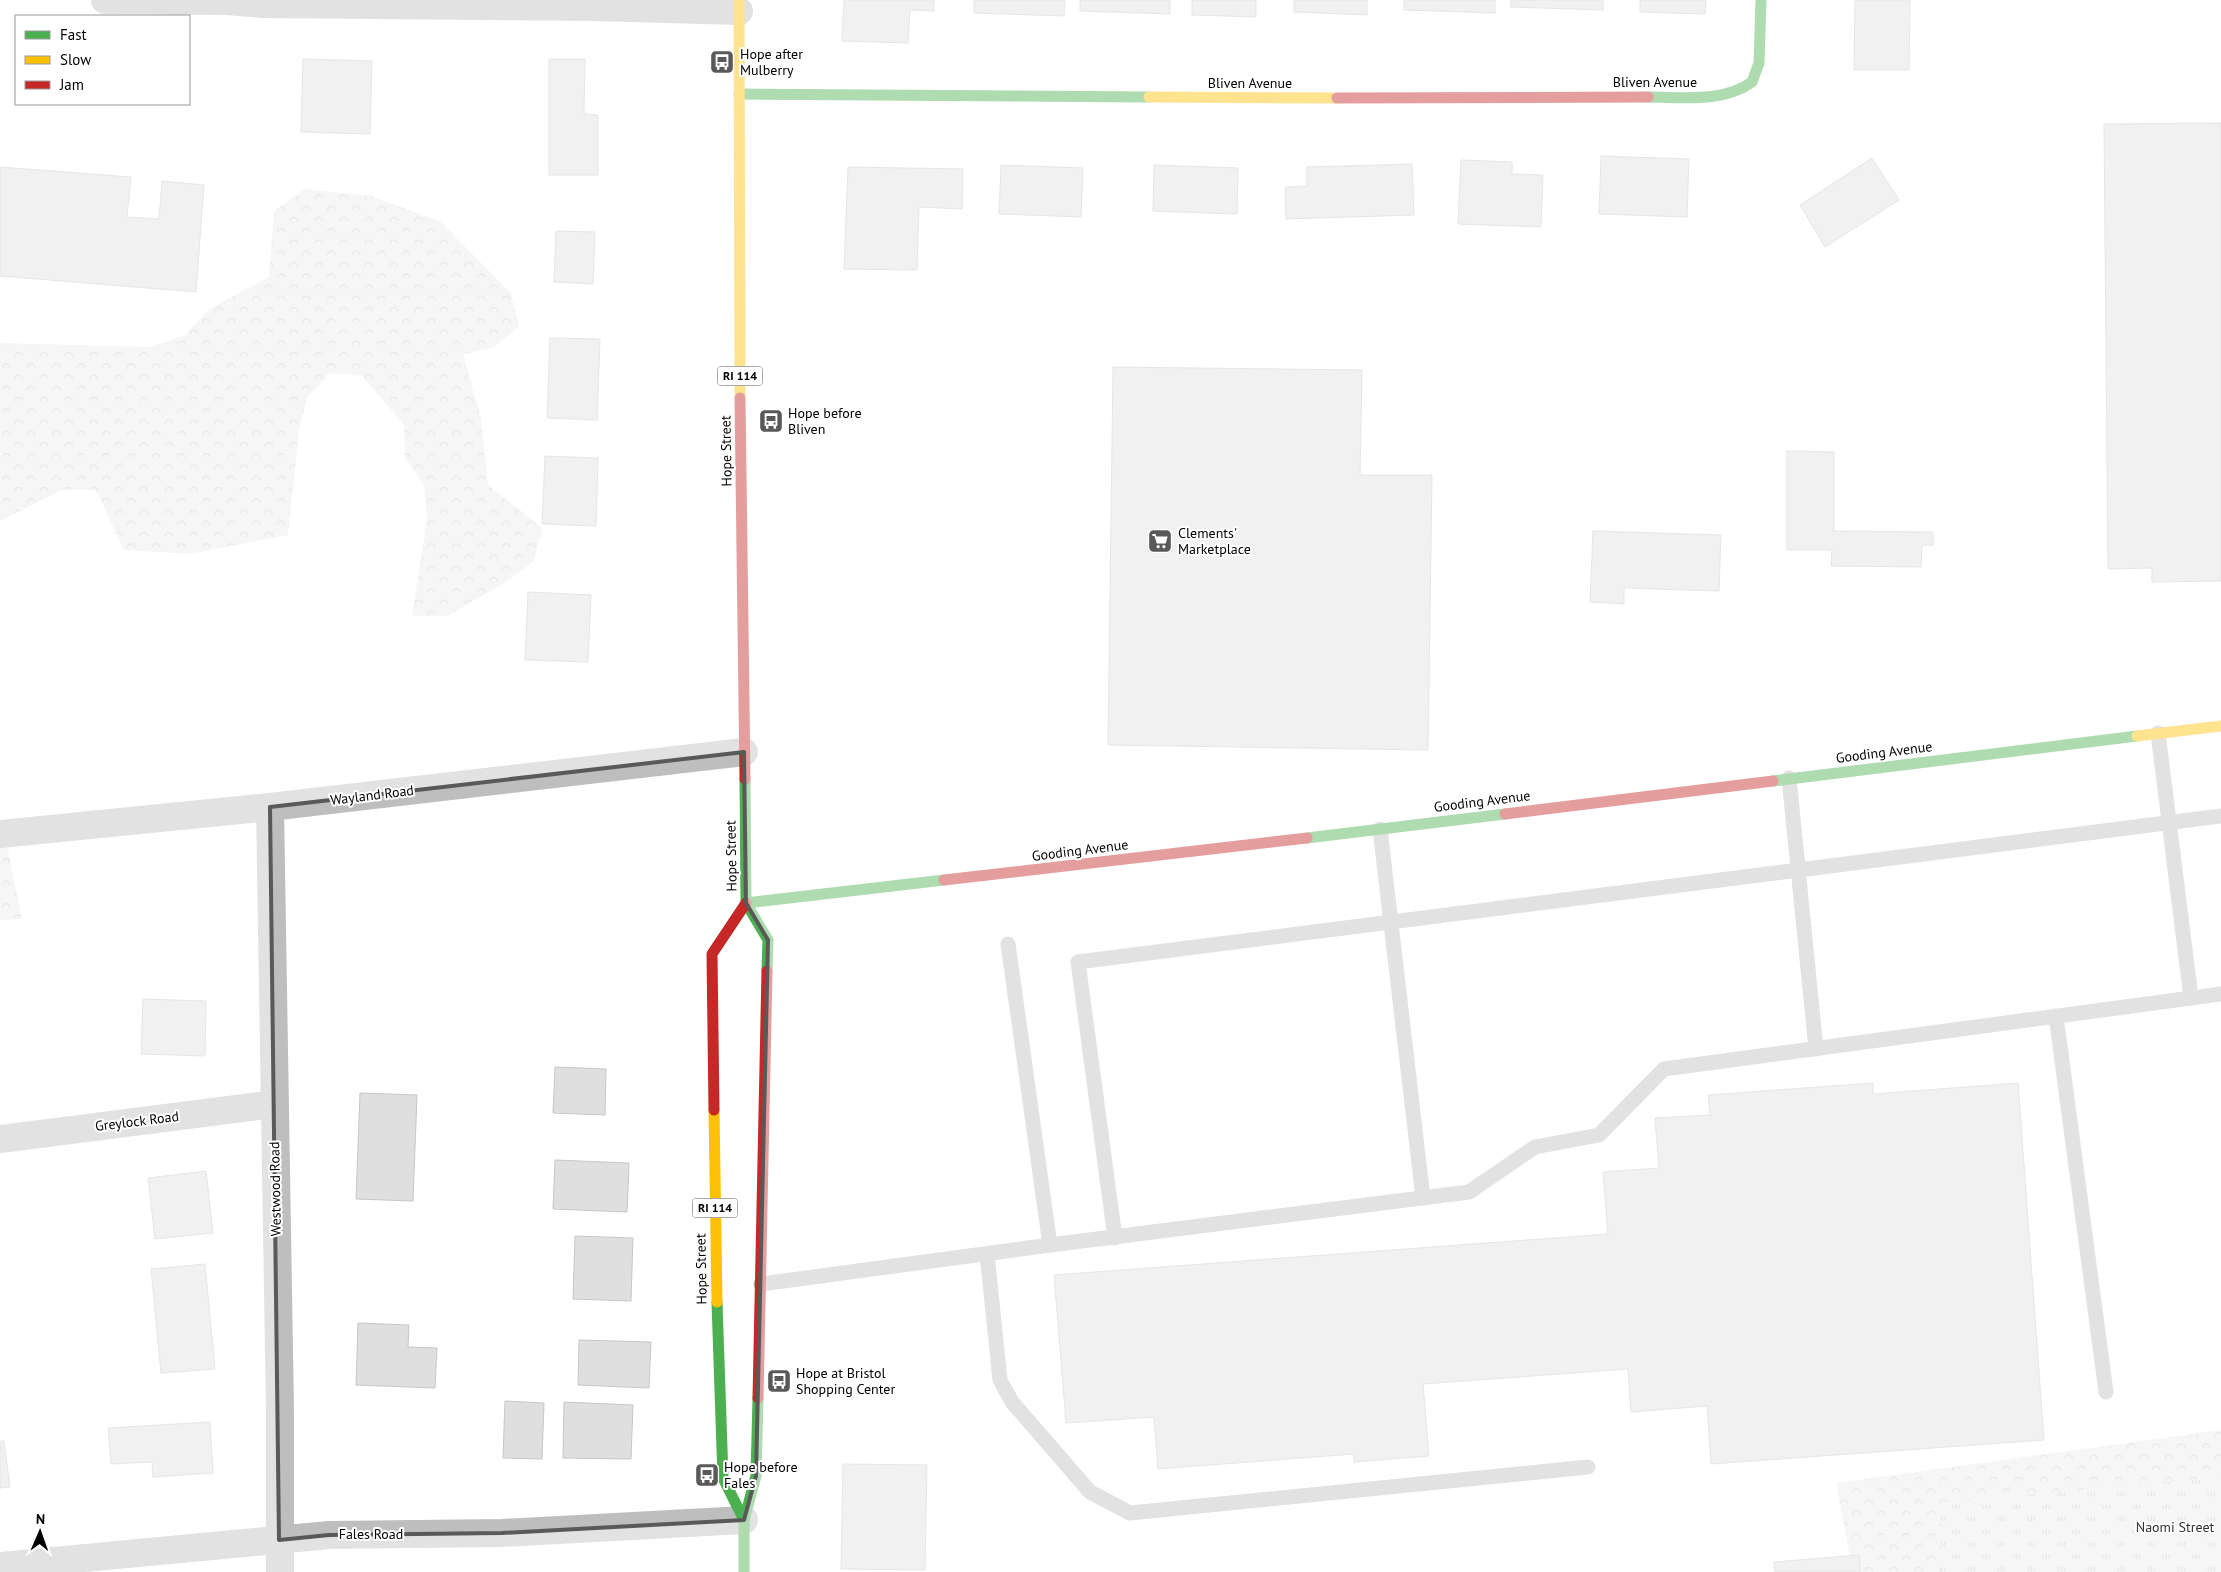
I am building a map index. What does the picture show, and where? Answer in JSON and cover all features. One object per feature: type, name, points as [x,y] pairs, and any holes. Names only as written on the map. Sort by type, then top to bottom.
[{"type":"main road","name":"Bliven Avenue","points":[[739,94],[1226,98],[1713,97],[1749,86],[1756,78],[1761,39],[1760,0]]},
{"type":"main road","name":"Hope Street","points":[[739,6],[746,902],[768,940],[756,1476],[744,1520],[744,1572]]},
{"type":"main road","name":"Gooding Avenue","points":[[746,902],[1380,829],[2221,726]]},
{"type":"main road","name":"Hope Street","points":[[744,1520],[723,1478],[716,1284],[712,954],[746,902]]},
{"type":"street","points":[[106,0],[227,1],[262,4],[594,7],[739,6]]},
{"type":"street","name":"Wayland Road","points":[[0,834],[270,807],[744,752]]},
{"type":"street","name":"Westwood Road","points":[[270,807],[280,1412],[280,1572]]},
{"type":"street","name":"Greylock Road","points":[[0,1138],[274,1104]]},
{"type":"street","name":"Fales Road","points":[[0,1566],[329,1535],[502,1533],[744,1520]]},
{"type":"lane","points":[[2158,733],[2190,998]]},
{"type":"lane","points":[[1789,778],[1816,1048]]},
{"type":"lane","points":[[1115,1238],[1078,962],[2221,816]]},
{"type":"lane","points":[[1380,829],[1423,1198]]},
{"type":"lane","points":[[1008,944],[1050,1245]]},
{"type":"lane","points":[[761,1284],[1469,1192],[1535,1147],[1599,1135],[1664,1069],[2221,994]]},
{"type":"lane","points":[[2056,1016],[2106,1392]]},
{"type":"lane","points":[[987,1254],[1000,1380],[1012,1402],[1090,1492],[1130,1513],[1588,1467]]},
{"type":"highlighted area","points":[[744,752],[746,903],[768,940],[756,1476],[744,1520],[502,1533],[329,1535],[279,1540],[270,807]]},
{"type":"green space","points":[[305,189],[371,196],[440,221],[511,293],[519,326],[495,347],[463,354],[481,418],[488,485],[542,528],[534,561],[506,582],[447,616],[412,616],[427,519],[424,485],[405,459],[404,425],[362,376],[330,373],[307,398],[299,430],[288,535],[190,554],[124,550],[96,490],[62,490],[0,521],[0,343],[150,347],[184,336],[208,310],[269,277],[274,211]]},
{"type":"green space","points":[[7,845],[22,919],[0,920],[0,846]]},
{"type":"green space","points":[[2221,1430],[2221,1572],[1853,1572],[1836,1483]]},
{"type":"green space","name":"Naomi Street","points":[[2221,1477],[2221,1572],[1941,1572],[1941,1503]]},
{"type":"building","points":[[844,0],[934,0],[934,11],[910,10],[908,43],[842,41]]},
{"type":"building","points":[[974,0],[1065,0],[1064,16],[974,13]]},
{"type":"building","points":[[1080,0],[1170,0],[1170,14],[1080,11]]},
{"type":"building","points":[[1192,0],[1256,0],[1256,17],[1192,15]]},
{"type":"building","points":[[1294,0],[1367,0],[1367,15],[1294,12]]},
{"type":"building","points":[[1404,0],[1495,0],[1495,13],[1404,10]]},
{"type":"building","points":[[1511,0],[1603,0],[1603,10],[1510,7]]},
{"type":"building","points":[[1640,0],[1706,0],[1705,14],[1640,12]]},
{"type":"building","points":[[1855,0],[1910,0],[1909,70],[1854,70]]},
{"type":"building","points":[[303,59],[372,61],[370,134],[301,132]]},
{"type":"building","points":[[549,59],[585,59],[584,114],[598,115],[598,175],[549,175]]},
{"type":"building","points":[[2221,123],[2221,581],[2152,582],[2152,568],[2108,569],[2104,124]]},
{"type":"building","points":[[1601,156],[1689,159],[1687,217],[1599,214]]},
{"type":"building","points":[[1872,158],[1899,200],[1825,247],[1800,205]]},
{"type":"building","points":[[1461,160],[1512,162],[1512,174],[1543,175],[1541,227],[1458,224]]},
{"type":"building","points":[[1412,164],[1414,215],[1286,219],[1285,187],[1307,186],[1307,167]]},
{"type":"building","points":[[1001,165],[1083,168],[1081,217],[999,214]]},
{"type":"building","points":[[1154,165],[1238,168],[1237,214],[1153,211]]},
{"type":"building","points":[[0,167],[131,177],[127,217],[159,219],[162,181],[204,185],[196,292],[0,276]]},
{"type":"building","points":[[848,167],[963,169],[962,209],[919,207],[917,270],[844,269]]},
{"type":"building","points":[[556,231],[595,232],[593,284],[554,282]]},
{"type":"building","points":[[550,338],[600,339],[597,420],[547,418]]},
{"type":"building","points":[[1113,367],[1362,370],[1360,475],[1432,475],[1428,750],[1108,745]]},
{"type":"building","points":[[1787,451],[1834,452],[1834,531],[1933,532],[1933,545],[1922,545],[1921,567],[1831,566],[1832,550],[1787,550]]},
{"type":"building","points":[[545,456],[598,458],[596,526],[542,524]]},
{"type":"building","points":[[1593,531],[1721,535],[1719,591],[1624,588],[1624,604],[1590,602]]},
{"type":"building","points":[[528,592],[591,595],[588,662],[525,660]]},
{"type":"building","points":[[143,999],[206,1001],[205,1056],[141,1054]]},
{"type":"building","points":[[555,1067],[606,1069],[605,1115],[553,1113]]},
{"type":"building","points":[[1873,1083],[1873,1094],[2018,1083],[2044,1440],[1711,1464],[1707,1406],[1631,1412],[1628,1369],[1423,1384],[1429,1456],[1354,1462],[1354,1454],[1158,1469],[1154,1417],[1066,1423],[1054,1275],[1608,1234],[1603,1172],[1659,1168],[1655,1118],[1710,1115],[1708,1095]]},
{"type":"building","points":[[360,1093],[417,1095],[413,1201],[356,1199]]},
{"type":"building","points":[[555,1160],[629,1163],[627,1212],[553,1209]]},
{"type":"building","points":[[206,1171],[213,1233],[155,1239],[148,1178]]},
{"type":"building","points":[[575,1236],[633,1238],[631,1301],[573,1299]]},
{"type":"building","points":[[205,1264],[215,1369],[161,1373],[151,1269]]},
{"type":"building","points":[[358,1323],[409,1325],[408,1347],[437,1348],[435,1388],[356,1385]]},
{"type":"building","points":[[579,1340],[651,1342],[649,1388],[578,1385]]},
{"type":"building","points":[[505,1401],[544,1403],[542,1459],[503,1458]]},
{"type":"building","points":[[564,1402],[633,1405],[631,1459],[563,1458]]},
{"type":"building","points":[[210,1422],[213,1473],[153,1477],[152,1462],[111,1464],[108,1428]]},
{"type":"building","points":[[0,1441],[4,1441],[10,1487],[0,1488]]},
{"type":"building","points":[[843,1464],[927,1465],[925,1570],[841,1569]]},
{"type":"building","points":[[1859,1555],[1860,1572],[1775,1572],[1774,1562]]},
{"type":"traffic: fast","points":[[1648,97],[1688,98],[1715,96],[1741,89],[1752,82],[1759,63],[1761,0]]},
{"type":"traffic: fast","points":[[739,94],[1149,97]]},
{"type":"traffic: fast","points":[[1773,781],[2137,736]]},
{"type":"traffic: fast","points":[[745,779],[746,903],[768,940],[767,971]]},
{"type":"traffic: fast","points":[[1307,838],[1505,814]]},
{"type":"traffic: fast","points":[[746,903],[944,880]]},
{"type":"traffic: fast","points":[[717,1302],[723,1478],[744,1520]]},
{"type":"traffic: fast","points":[[744,1572],[744,1520],[756,1476],[758,1398]]},
{"type":"traffic: slow","points":[[739,0],[740,398]]},
{"type":"traffic: slow","points":[[1149,97],[1337,98]]},
{"type":"traffic: slow","points":[[2137,736],[2221,726]]},
{"type":"traffic: slow","points":[[714,1110],[717,1302]]},
{"type":"traffic: jam","points":[[1337,98],[1648,97]]},
{"type":"traffic: jam","points":[[740,398],[745,779]]},
{"type":"traffic: jam","points":[[1505,814],[1773,781]]},
{"type":"traffic: jam","points":[[944,880],[1307,838]]},
{"type":"traffic: jam","points":[[714,1110],[712,954],[746,903]]},
{"type":"traffic: jam","points":[[758,1398],[767,971]]},
{"type":"place","name":"Hope after Mulberry","points":[[722,62]]},
{"type":"place","name":"Hope before Bliven","points":[[771,421]]},
{"type":"place","name":"Clements' Marketplace","points":[[1160,541]]},
{"type":"place","name":"Hope at Bristol Shopping Center","points":[[779,1381]]},
{"type":"place","name":"Hope before Fales","points":[[707,1475]]}]
